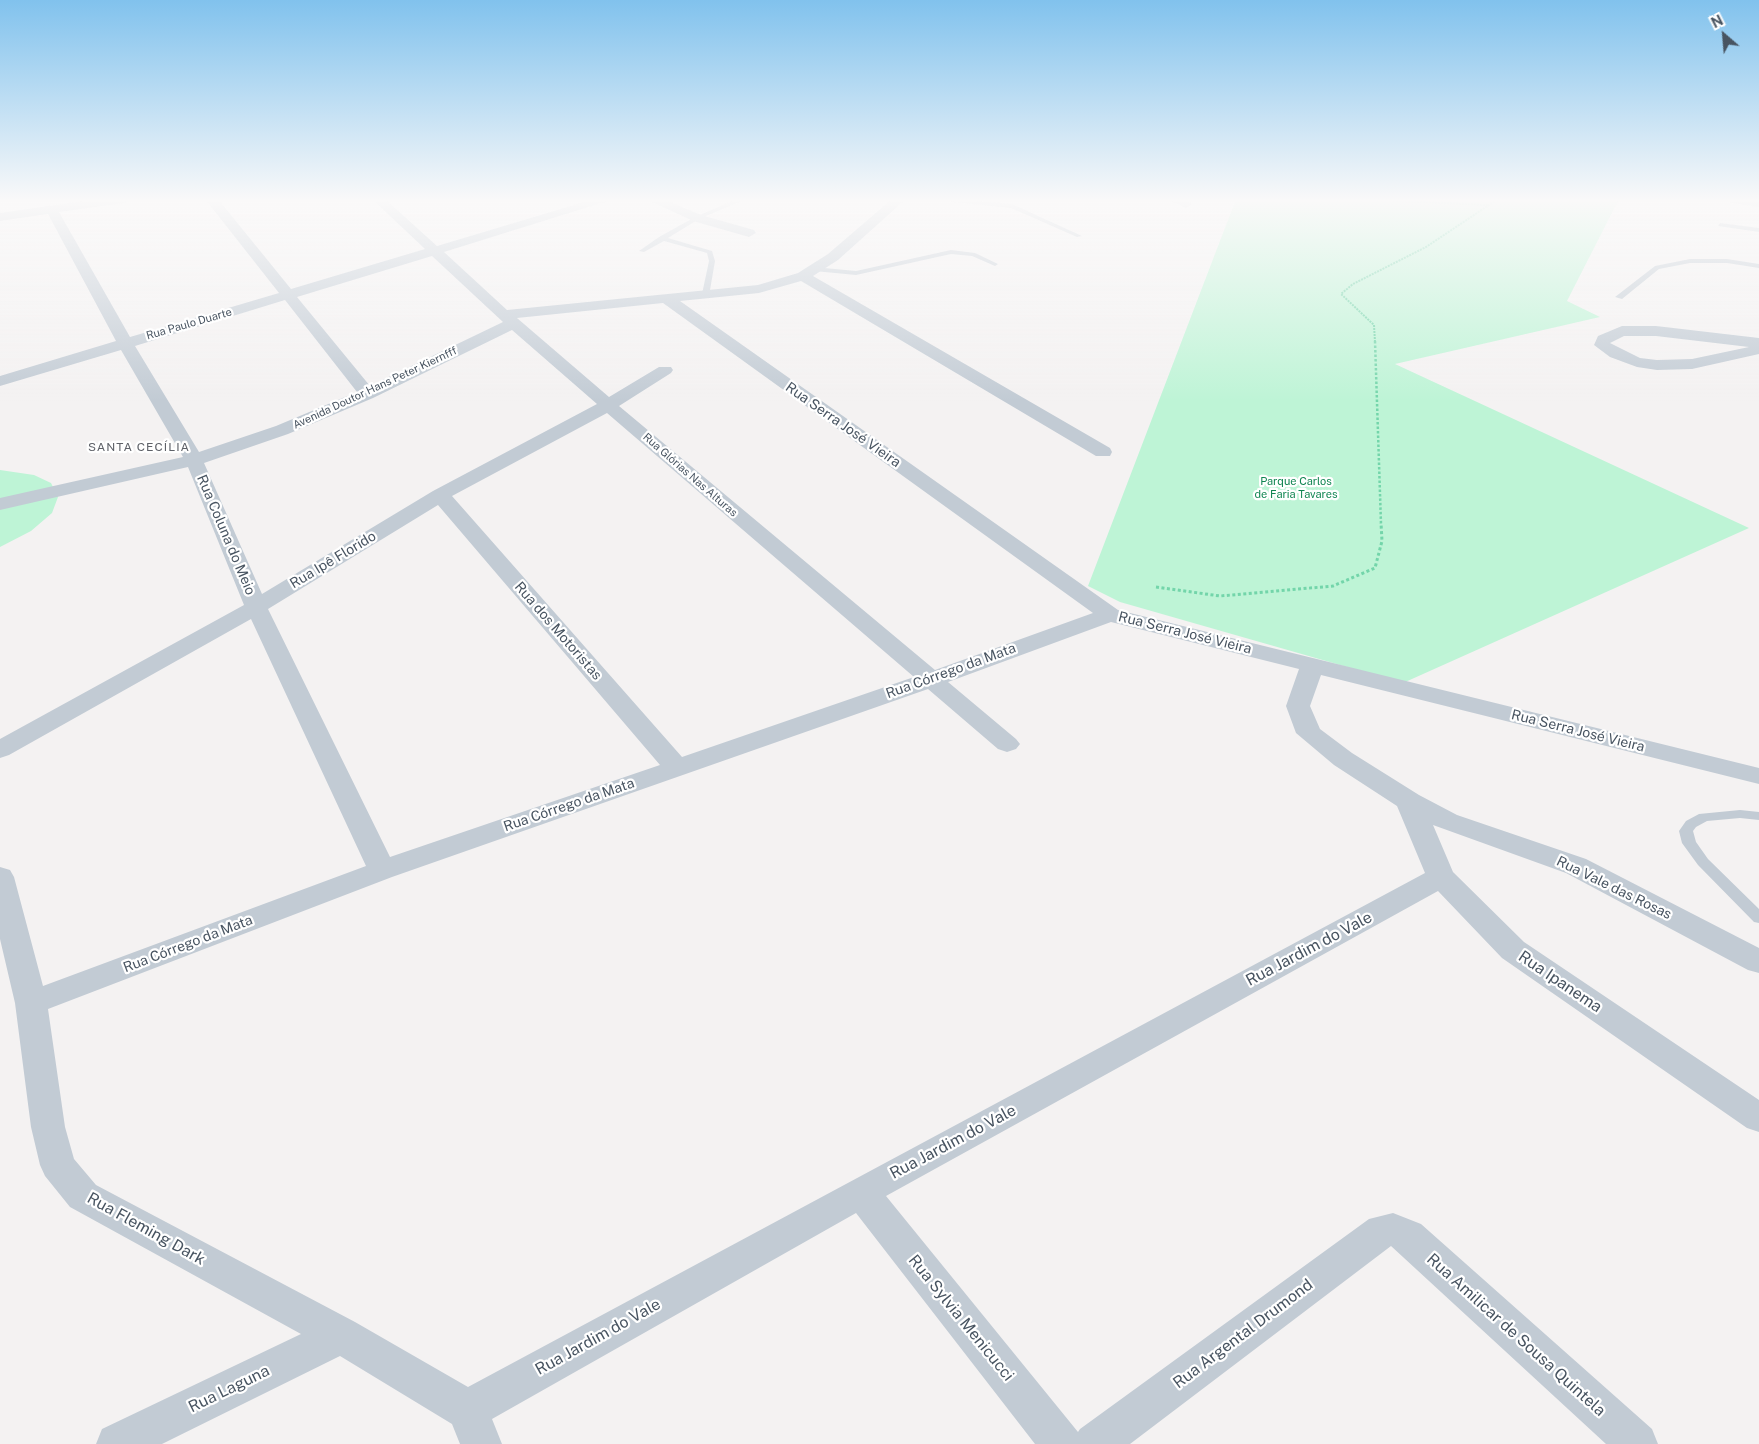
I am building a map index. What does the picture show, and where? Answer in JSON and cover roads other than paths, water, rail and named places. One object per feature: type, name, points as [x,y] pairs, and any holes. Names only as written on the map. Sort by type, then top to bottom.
[{"type":"street","name":"Rua Coluna do Meio","points":[[83,266],[125,343],[194,460],[256,607],[382,870]]},
{"type":"street","points":[[265,266],[367,394]]},
{"type":"street","name":"Rua Paulo Duarte","points":[[0,381],[389,266]]},
{"type":"street","name":"Rua Glórias Nas Alturas","points":[[452,266],[509,319],[608,405],[1007,744]]},
{"type":"street","points":[[509,319],[759,289],[809,273],[819,266]]},
{"type":"street","points":[[809,273],[1103,452]]},
{"type":"street","name":"Rua Serra José Vieira","points":[[667,299],[1110,614],[1759,776]]},
{"type":"street","name":"Avenida Doutor Hans Peter Kiernfff","points":[[0,504],[194,460],[282,430],[367,394],[509,319]]},
{"type":"street","points":[[1759,343],[1656,331],[1622,331],[1604,339],[1602,345],[1616,354],[1637,362],[1656,365],[1692,364],[1759,349]]},
{"type":"street","name":"Rua Ipê Florido","points":[[0,750],[256,607],[440,494],[608,405],[666,370]]},
{"type":"street","name":"Rua dos Motoristas","points":[[440,494],[677,768]]},
{"type":"street","name":"Rua Córrego da Mata","points":[[31,1003],[382,870],[930,680],[1110,614]]},
{"type":"street","name":"Rua Vale das Rosas","points":[[1313,664],[1298,706],[1309,733],[1342,759],[1409,801],[1447,822],[1576,866],[1759,962]]},
{"type":"street","name":"Rua Ipanema","points":[[1409,801],[1441,877],[1513,950],[1759,1118]]},
{"type":"street","name":"Rua Fleming Dark","points":[[0,877],[31,1003],[48,1127],[58,1165],[84,1196],[341,1335],[466,1410]]},
{"type":"street","name":"Rua Jardim do Vale","points":[[466,1410],[861,1192],[1441,877]]},
{"type":"street","name":"Rua Sylvia Menicucci","points":[[861,1192],[1062,1444]]},
{"type":"street","name":"Rua Argental Drumond","points":[[1095,1444],[1382,1231],[1393,1229]]},
{"type":"street","name":"Rua Amilicar de Sousa Quintela","points":[[1393,1229],[1408,1236],[1637,1444]]},
{"type":"street","name":"Rua Laguna","points":[[117,1444],[341,1335]]},
{"type":"street","points":[[466,1410],[481,1444]]},
{"type":"lane","points":[[706,294],[711,266]]},
{"type":"lane","points":[[809,273],[856,273],[886,266]]},
{"type":"lane","points":[[1619,297],[1660,266]]},
{"type":"lane","points":[[1759,816],[1740,814],[1704,817],[1691,824],[1686,831],[1689,843],[1703,862],[1759,918]]},
{"type":"district","name":"SANTA CECÍLIA","points":[[139,447]]},
{"type":"park label","name":"Parque Carlos de Faria Tavares","points":[[1296,488]]}]
